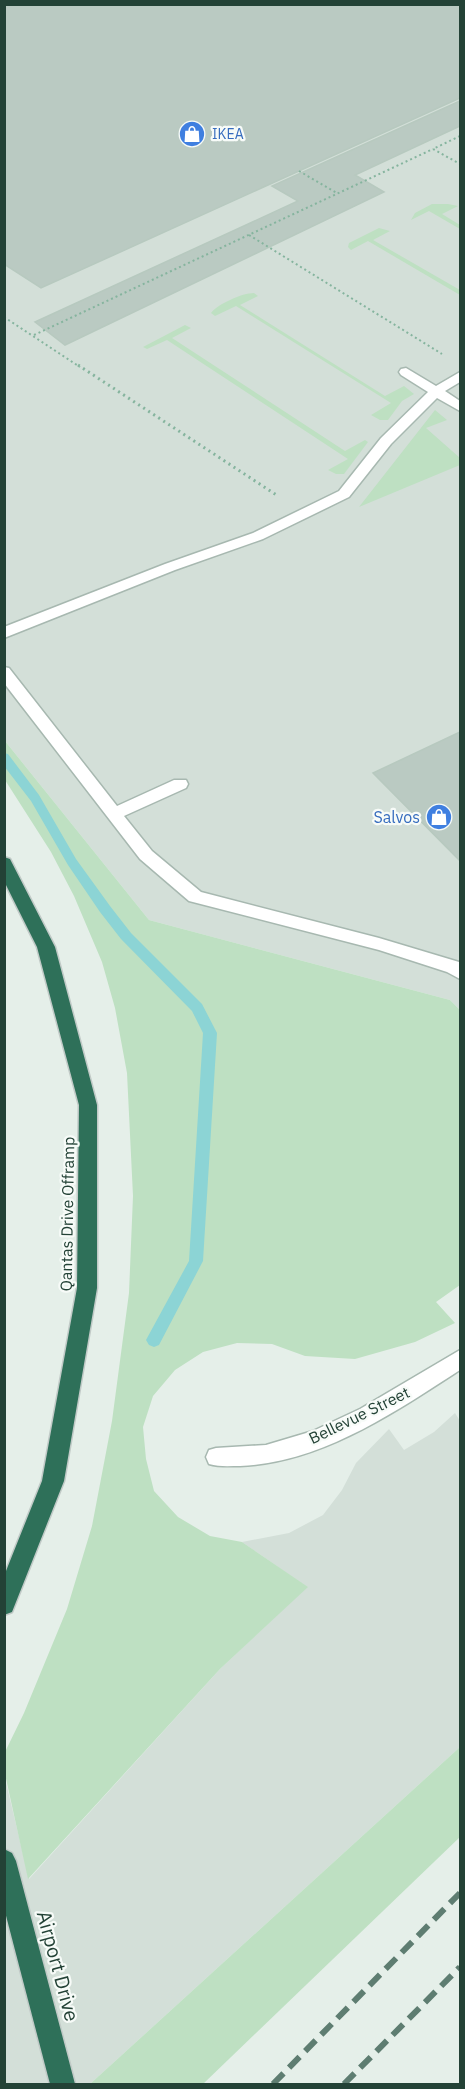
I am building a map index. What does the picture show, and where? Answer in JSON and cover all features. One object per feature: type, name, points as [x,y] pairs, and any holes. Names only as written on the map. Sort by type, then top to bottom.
[{"type":"highway","name":"Qantas Drive Offramp","points":[[4,863],[46,947],[88,1105],[87,1288],[52,1481],[4,1605]]},
{"type":"highway","name":"Airport Drive","points":[[4,1861],[63,2085]]},
{"type":"street","points":[[406,372],[460,408]]},
{"type":"street","points":[[4,633],[159,571],[258,536],[344,494],[386,441],[435,392],[460,376]]},
{"type":"street","points":[[4,672],[146,855],[195,897],[379,944],[453,967],[460,974]]},
{"type":"street","points":[[113,814],[180,784]]},
{"type":"street","name":"Bellevue Street","points":[[216,1456],[265,1454],[322,1437],[407,1394],[460,1359]]},
{"type":"path","points":[[34,335],[460,136]]},
{"type":"path","points":[[434,149],[460,164]]},
{"type":"path","points":[[299,171],[338,194]]},
{"type":"path","points":[[248,235],[450,359]]},
{"type":"path","points":[[4,317],[283,499]]},
{"type":"shaded area","points":[[4,5],[460,5],[460,1010],[450,1000],[149,920],[5,741]]},
{"type":"shaded area","points":[[455,1413],[460,1421],[460,1747],[90,2084],[5,2084],[4,1774],[29,1879],[220,1669],[307,1587],[242,1542],[289,1533],[323,1515],[342,1490],[356,1463],[389,1429],[404,1450],[434,1432]]},
{"type":"green space","points":[[432,204],[458,206],[442,214],[460,225],[460,229],[429,211],[411,220],[415,213]]},
{"type":"green space","points":[[379,228],[390,231],[373,240],[460,290],[460,295],[368,241],[351,250],[348,247],[349,243]]},
{"type":"green space","points":[[254,293],[258,296],[240,305],[385,396],[404,386],[414,394],[402,401],[388,420],[380,420],[371,415],[391,403],[236,306],[215,316],[211,313],[231,300]]},
{"type":"green space","points":[[185,325],[191,328],[172,338],[345,451],[365,440],[368,442],[344,474],[336,474],[328,470],[348,459],[167,340],[147,349],[143,347]]},
{"type":"green space","points":[[435,410],[447,420],[426,428],[460,458],[460,465],[359,507]]},
{"type":"green space","points":[[5,741],[149,920],[450,1000],[460,1010],[460,1285],[436,1302],[455,1323],[415,1342],[355,1359],[305,1356],[272,1344],[237,1343],[203,1352],[175,1370],[153,1396],[143,1427],[146,1459],[154,1491],[178,1517],[210,1536],[242,1542],[308,1587],[220,1669],[28,1879],[5,1774],[5,1752],[24,1713],[67,1609],[92,1526],[112,1421],[129,1293],[133,1196],[127,1073],[115,1008],[102,962],[74,896],[51,852],[5,780]]},
{"type":"green space","points":[[460,1747],[460,1837],[203,2084],[90,2084]]},
{"type":"building","name":"IKEA","points":[[4,4],[460,4],[460,98],[41,288],[4,264]]},
{"type":"building","points":[[460,101],[460,126],[355,175],[384,192],[65,345],[35,322],[298,201],[272,186]]},
{"type":"building","name":"Salvos","points":[[460,732],[460,861],[373,773]]},
{"type":"waterway","points":[[4,757],[35,798],[72,862],[105,909],[126,936],[197,1008],[210,1033],[196,1261],[154,1340]]},
{"type":"railway","points":[[273,2084],[460,1893]]},
{"type":"railway","points":[[344,2084],[460,1967]]},
{"type":"place","name":"IKEA","points":[[192,134]]},
{"type":"place","name":"Salvos","points":[[439,817]]}]
